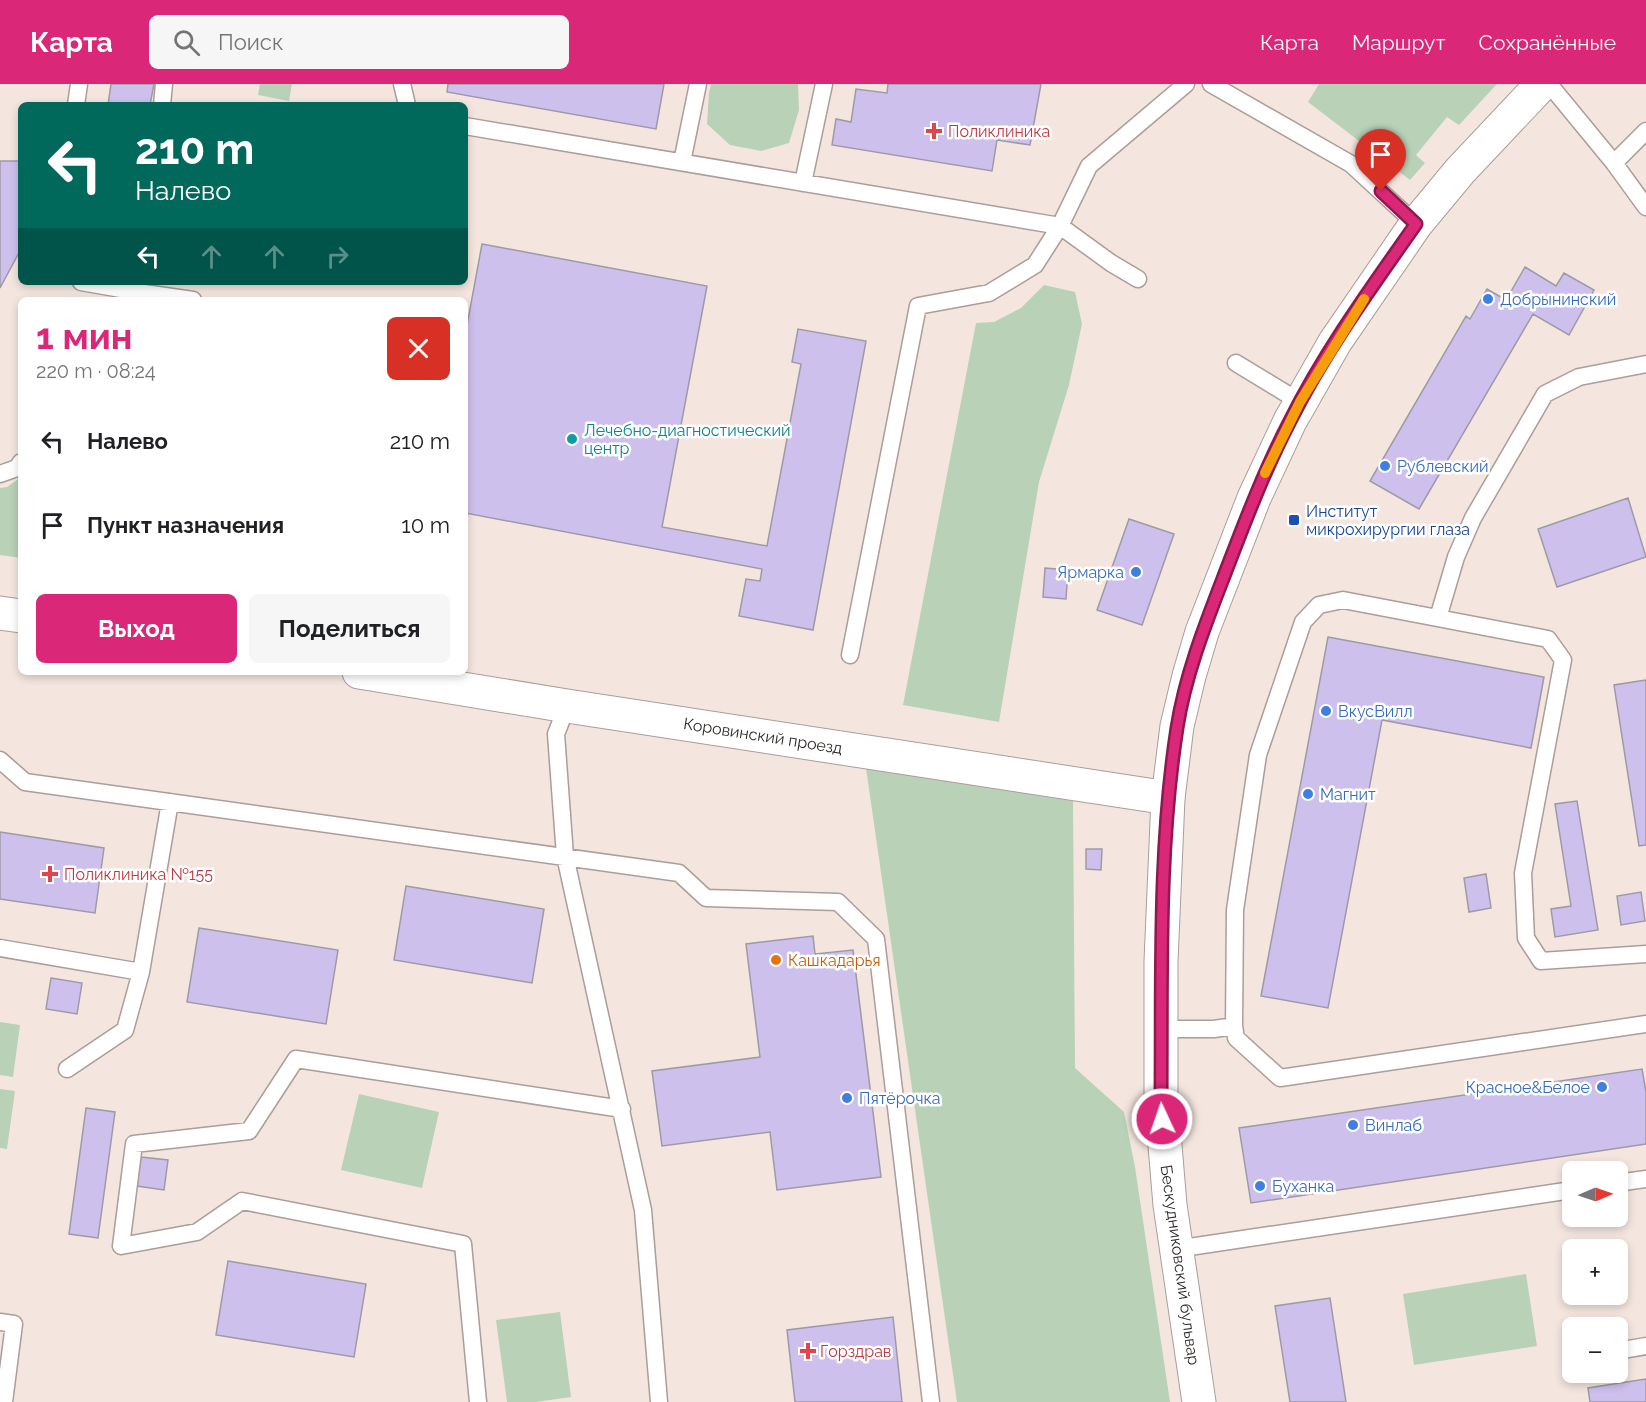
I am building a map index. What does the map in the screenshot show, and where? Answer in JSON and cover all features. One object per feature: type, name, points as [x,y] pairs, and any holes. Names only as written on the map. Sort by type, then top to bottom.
[{"type":"street","name":"Бескудниковский бульвар","points":[[1199,1402],[1170,1205],[1161,1098],[1161,940],[1168,798],[1177,726],[1202,632],[1254,498],[1300,402],[1354,313],[1416,224],[1460,171],[1542,84]]},
{"type":"street","points":[[0,613],[18,616]]},
{"type":"street","name":"Коровинский проезд","points":[[377,675],[1168,798]]},
{"type":"lane","points":[[77,102],[80,84]]},
{"type":"lane","points":[[162,102],[164,84]]},
{"type":"lane","points":[[402,84],[406,102]]},
{"type":"lane","points":[[682,162],[698,84]]},
{"type":"lane","points":[[803,183],[824,84]]},
{"type":"lane","points":[[850,655],[918,306],[989,293],[1035,265],[1060,226],[1089,166],[1186,84]]},
{"type":"lane","points":[[1211,84],[1351,164],[1416,224]]},
{"type":"lane","points":[[1549,84],[1614,163],[1646,207]]},
{"type":"lane","points":[[468,126],[1060,226],[1112,264],[1138,279]]},
{"type":"lane","points":[[1614,163],[1646,131]]},
{"type":"lane","points":[[94,285],[144,296]]},
{"type":"lane","points":[[1236,363],[1300,402]]},
{"type":"lane","points":[[1438,618],[1456,557],[1473,518],[1545,394],[1579,377],[1646,364]]},
{"type":"lane","points":[[0,474],[18,466]]},
{"type":"lane","points":[[1646,954],[1540,961],[1526,938],[1523,873],[1563,660],[1548,639],[1343,600],[1319,606],[1303,622],[1258,755],[1235,910],[1234,1026],[1236,1038],[1280,1078],[1646,1024]]},
{"type":"lane","points":[[567,706],[556,734],[565,856],[643,1210],[659,1402]]},
{"type":"lane","points":[[0,760],[25,782],[679,873],[706,898],[838,902],[876,939],[931,1402]]},
{"type":"lane","points":[[67,1069],[125,1030],[141,972],[170,802]]},
{"type":"lane","points":[[0,948],[141,972]]},
{"type":"lane","points":[[1161,1029],[1214,1029],[1234,1026]]},
{"type":"lane","points":[[478,1402],[463,1244],[242,1202],[197,1233],[121,1246],[134,1144],[249,1131],[296,1059],[621,1109]]},
{"type":"lane","points":[[1628,1181],[1646,1179]]},
{"type":"lane","points":[[1176,1249],[1562,1191]]},
{"type":"lane","points":[[0,1323],[14,1324],[4,1402]]},
{"type":"lane","points":[[1628,1349],[1646,1346]]},
{"type":"green space","points":[[260,84],[292,84],[289,101],[258,95]]},
{"type":"green space","points":[[711,84],[798,84],[799,110],[789,143],[761,151],[730,145],[707,124]]},
{"type":"green space","points":[[1319,84],[1497,84],[1459,125],[1447,117],[1416,155],[1425,163],[1410,180],[1308,102]]},
{"type":"green space","points":[[1044,285],[1075,292],[1082,324],[1069,385],[1039,482],[999,722],[903,705],[976,323],[994,322],[1021,308]]},
{"type":"green space","points":[[18,479],[18,558],[0,555],[0,488],[7,487]]},
{"type":"green space","points":[[866,768],[1073,801],[1075,1068],[1124,1112],[1135,1167],[1170,1402],[957,1402]]},
{"type":"green space","points":[[0,1022],[20,1025],[13,1077],[0,1075]]},
{"type":"green space","points":[[0,1089],[15,1091],[7,1149],[0,1148]]},
{"type":"green space","points":[[359,1094],[439,1112],[422,1188],[341,1170]]},
{"type":"green space","points":[[1526,1274],[1537,1346],[1414,1365],[1403,1294]]},
{"type":"green space","points":[[560,1312],[571,1397],[536,1402],[507,1402],[496,1320]]},
{"type":"building","points":[[111,84],[154,84],[151,102],[108,102]]},
{"type":"building","points":[[448,84],[664,84],[656,129],[447,92]]},
{"type":"building","name":"Поликлиника","points":[[888,84],[1041,84],[1030,145],[997,140],[992,171],[832,145],[836,119],[851,122],[856,89],[887,93]]},
{"type":"building","points":[[0,161],[18,161],[18,255],[0,288]]},
{"type":"building","name":"Лечебно-диагностический центр","points":[[482,244],[707,286],[662,527],[767,546],[801,364],[792,362],[798,329],[866,341],[813,630],[739,616],[746,579],[760,581],[762,569],[468,514],[468,320]]},
{"type":"building","points":[[1525,267],[1556,286],[1564,273],[1594,290],[1569,335],[1533,314],[1419,509],[1370,481],[1466,316],[1470,319],[1487,289],[1506,300]]},
{"type":"building","points":[[1628,498],[1646,557],[1557,587],[1538,529]]},
{"type":"building","name":"Ярмарка","points":[[1129,519],[1174,534],[1142,625],[1097,610]]},
{"type":"building","points":[[1045,568],[1068,570],[1066,599],[1043,597]]},
{"type":"building","points":[[1328,637],[1544,677],[1531,748],[1382,720],[1328,1008],[1261,996]]},
{"type":"building","points":[[1646,680],[1646,845],[1639,846],[1614,685]]},
{"type":"building","points":[[1577,801],[1598,930],[1555,937],[1551,909],[1571,906],[1555,804]]},
{"type":"building","name":"Поликлиника №155","points":[[0,832],[104,848],[95,913],[0,899]]},
{"type":"building","points":[[1086,849],[1102,849],[1101,870],[1086,869]]},
{"type":"building","points":[[1486,874],[1491,908],[1469,912],[1464,878]]},
{"type":"building","points":[[406,886],[544,909],[532,983],[394,960]]},
{"type":"building","points":[[1641,892],[1645,921],[1621,925],[1617,896]]},
{"type":"building","points":[[199,928],[338,950],[326,1024],[187,1002]]},
{"type":"building","points":[[813,936],[815,954],[853,950],[881,1177],[777,1190],[770,1132],[662,1146],[652,1071],[760,1057],[746,944]]},
{"type":"building","points":[[51,978],[82,983],[77,1014],[46,1009]]},
{"type":"building","points":[[1642,1069],[1646,1092],[1646,1144],[1251,1203],[1239,1128]]},
{"type":"building","points":[[86,1108],[115,1112],[98,1238],[69,1234]]},
{"type":"building","points":[[141,1157],[168,1160],[164,1190],[137,1186]]},
{"type":"building","points":[[228,1261],[366,1284],[354,1357],[216,1335]]},
{"type":"building","points":[[1330,1298],[1346,1402],[1290,1402],[1275,1306]]},
{"type":"building","points":[[893,1317],[902,1402],[795,1402],[787,1330]]},
{"type":"building","points":[[1646,1379],[1646,1402],[1590,1402],[1588,1388]]},
{"type":"slow traffic","points":[[1265,473],[1300,402],[1335,342],[1364,299]]},
{"type":"place","name":"Поликлиника","points":[[934,131]]},
{"type":"place","name":"Добрынинский","points":[[1488,299]]},
{"type":"place","name":"Лечебно-диагностический центр","points":[[572,439]]},
{"type":"place","name":"Рублевский","points":[[1385,466]]},
{"type":"place","name":"Институт микрохирургии глаза","points":[[1294,520]]},
{"type":"place","name":"Ярмарка","points":[[1136,572]]},
{"type":"place","name":"ВкусВилл","points":[[1326,711]]},
{"type":"place","name":"Магнит","points":[[1308,794]]},
{"type":"place","name":"Поликлиника №155","points":[[50,874]]},
{"type":"place","name":"Кашкадарья","points":[[776,960]]},
{"type":"place","name":"Красное&Белое","points":[[1602,1087]]},
{"type":"place","name":"Пятёрочка","points":[[847,1098]]},
{"type":"place","name":"Винлаб","points":[[1353,1125]]},
{"type":"place","name":"Буханка","points":[[1260,1186]]},
{"type":"place","name":"Горздрав","points":[[808,1351]]},
{"type":"route","points":[[1162,1119],[1161,961],[1164,865],[1168,798],[1177,726],[1202,632],[1254,498],[1290,421],[1354,313],[1416,224],[1381,191]]}]
